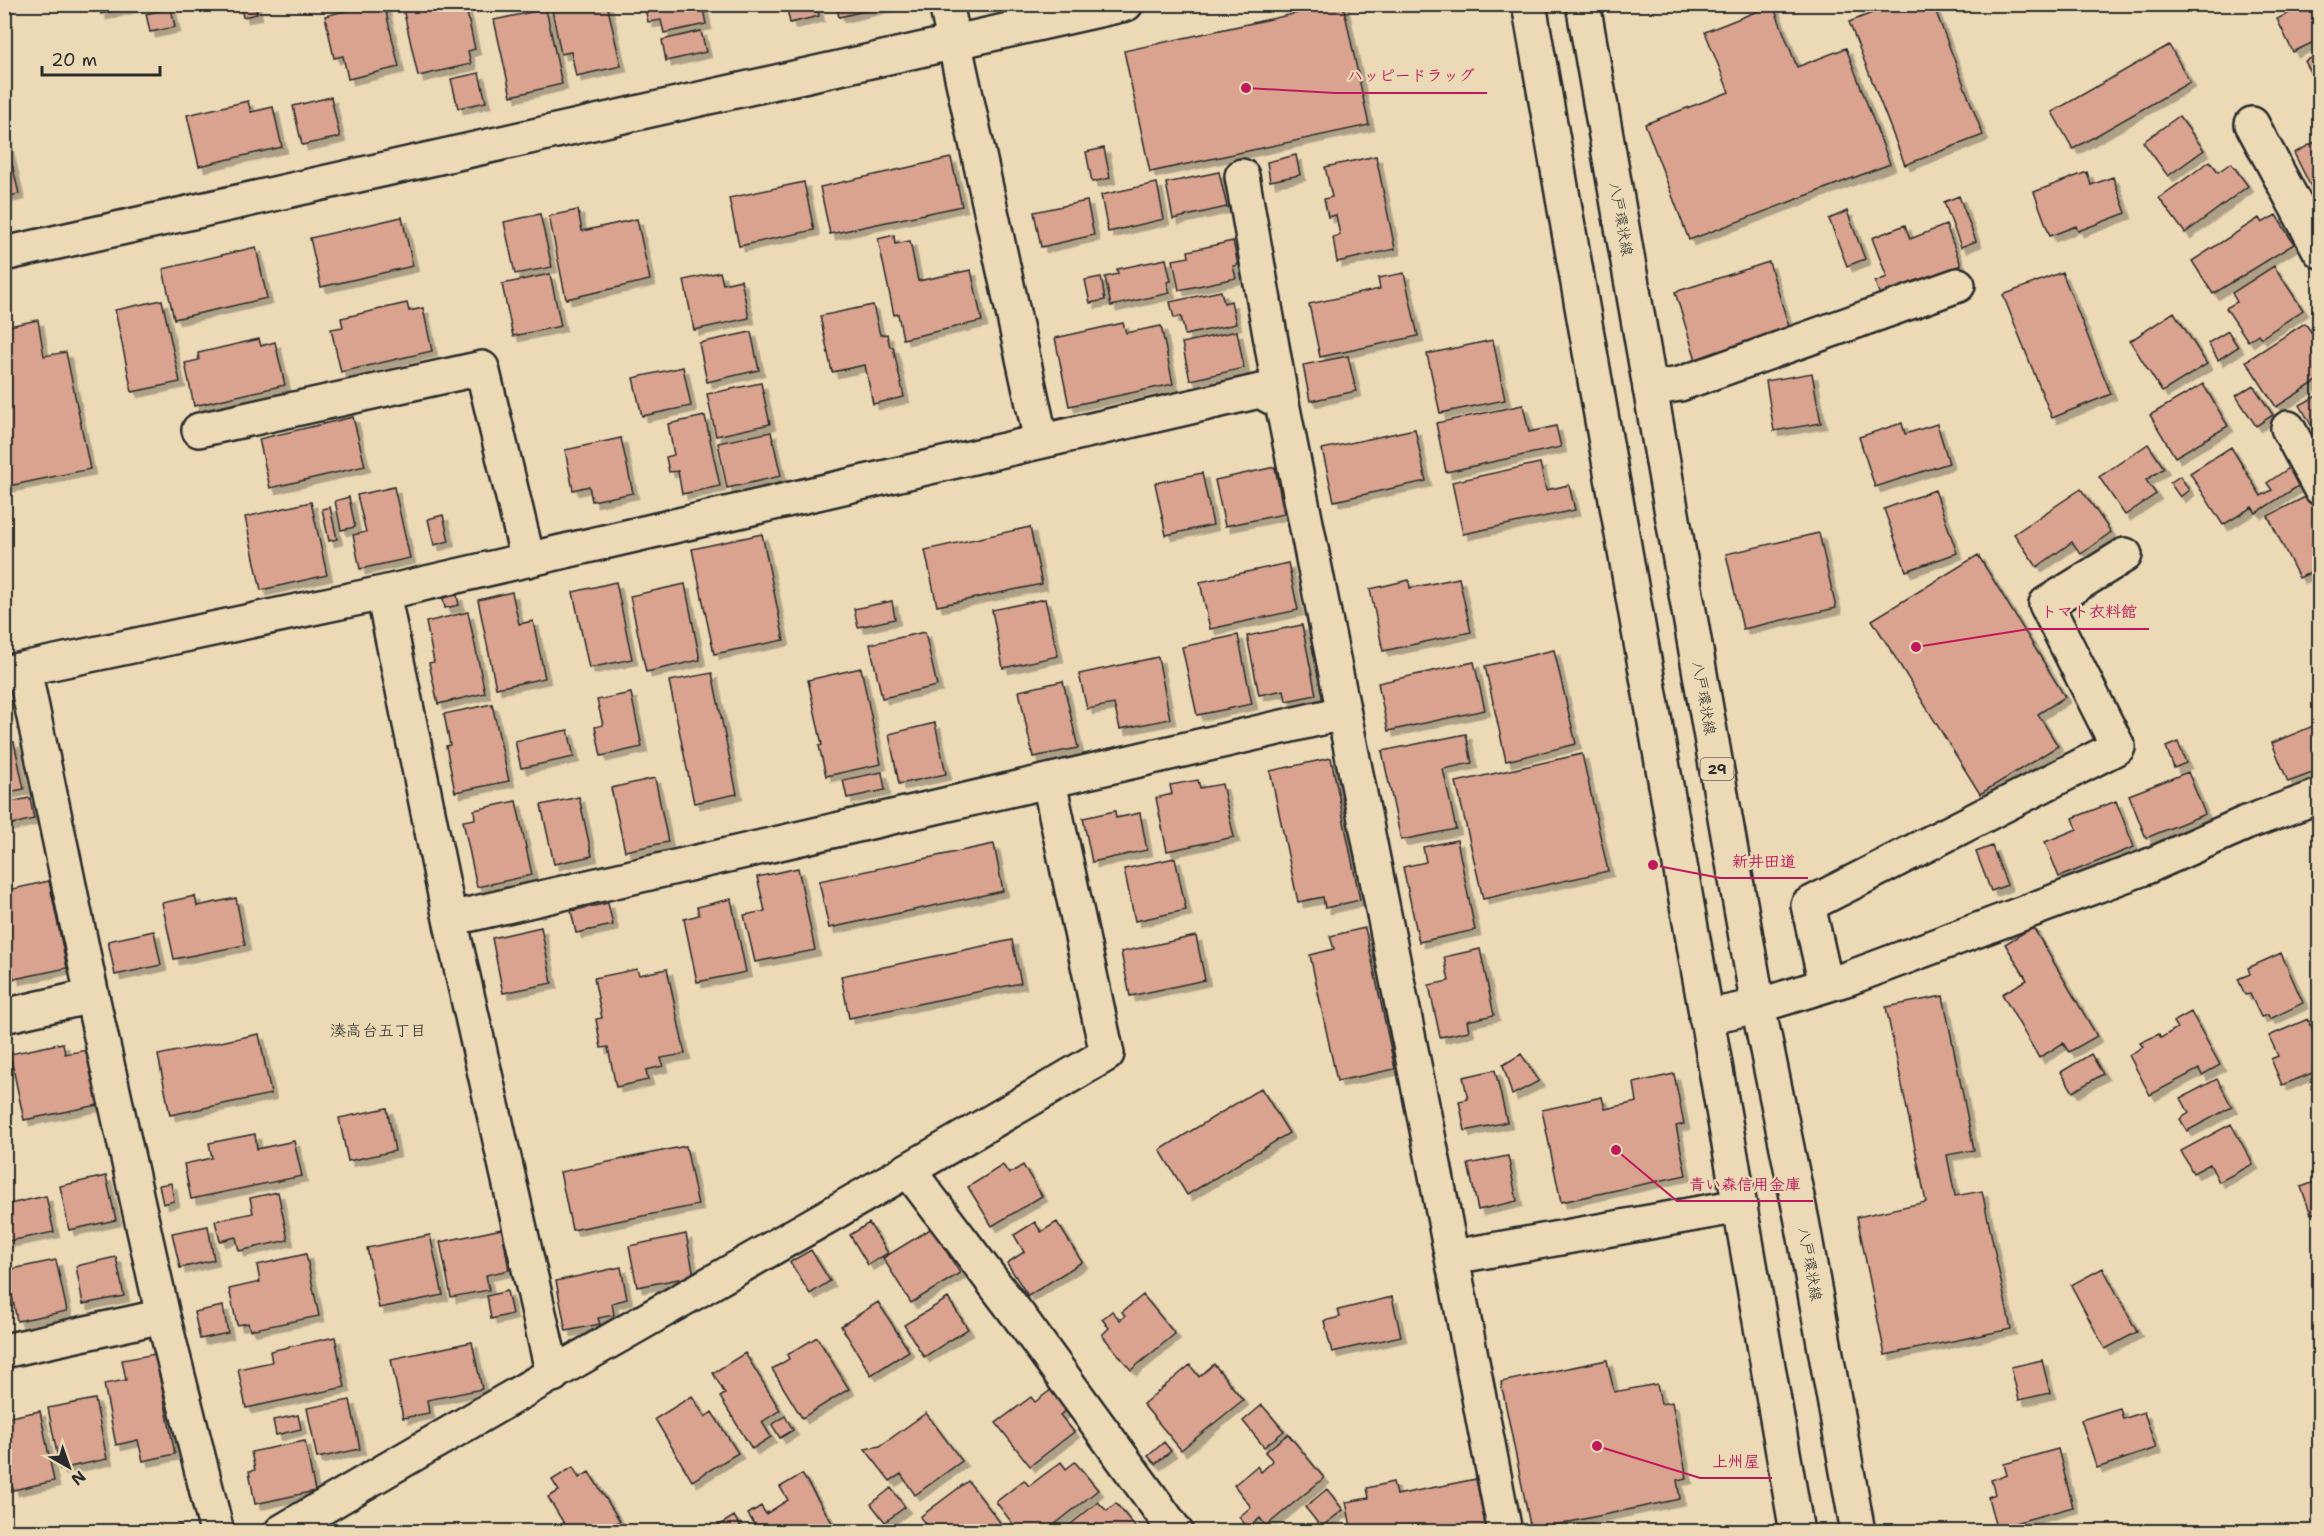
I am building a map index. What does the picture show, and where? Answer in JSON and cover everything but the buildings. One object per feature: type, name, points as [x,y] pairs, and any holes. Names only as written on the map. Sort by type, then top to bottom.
[{"type":"street","points":[[946,4],[1041,441]]},
{"type":"street","points":[[4,254],[1126,4]]},
{"type":"street","points":[[1529,4],[1797,1532]]},
{"type":"street","name":"八戸環状線","points":[[1583,4],[1758,1006],[1802,1221],[1858,1532]]},
{"type":"street","points":[[2252,124],[2319,251]]},
{"type":"street","points":[[1242,176],[1282,403],[1454,1257],[1505,1532]]},
{"type":"street","points":[[1650,389],[1680,384],[1958,285]]},
{"type":"street","points":[[199,430],[482,368],[528,560]]},
{"type":"street","points":[[218,1532],[163,1316],[93,996],[14,671],[383,593],[1260,392],[1282,403]]},
{"type":"street","points":[[2288,428],[2319,488]]},
{"type":"street","points":[[1826,985],[1808,905],[2118,747],[2046,604],[2126,555]]},
{"type":"street","points":[[383,593],[450,919],[553,1375]]},
{"type":"street","points":[[450,919],[1343,713]]},
{"type":"street","points":[[281,1532],[388,1468],[909,1171],[1107,1054],[1049,782]]},
{"type":"street","points":[[1706,1017],[1758,1006],[1826,985],[2144,868],[2247,823],[2319,796]]},
{"type":"street","points":[[4,1016],[93,996]]},
{"type":"street","points":[[909,1171],[1022,1319],[1176,1532]]},
{"type":"street","points":[[1454,1257],[1740,1206]]},
{"type":"street","points":[[4,1351],[163,1316]]},
{"type":"place","name":"ハッピードラッグ","points":[[1246,88]]},
{"type":"place","name":"トマト衣料館","points":[[1916,647]]},
{"type":"place","name":"新井田道","points":[[1653,865]]},
{"type":"place","name":"青い森信用金庫","points":[[1616,1150]]},
{"type":"place","name":"上州屋","points":[[1597,1446]]},
{"type":"district","name":"湊高台五丁目","points":[[378,1030]]}]
